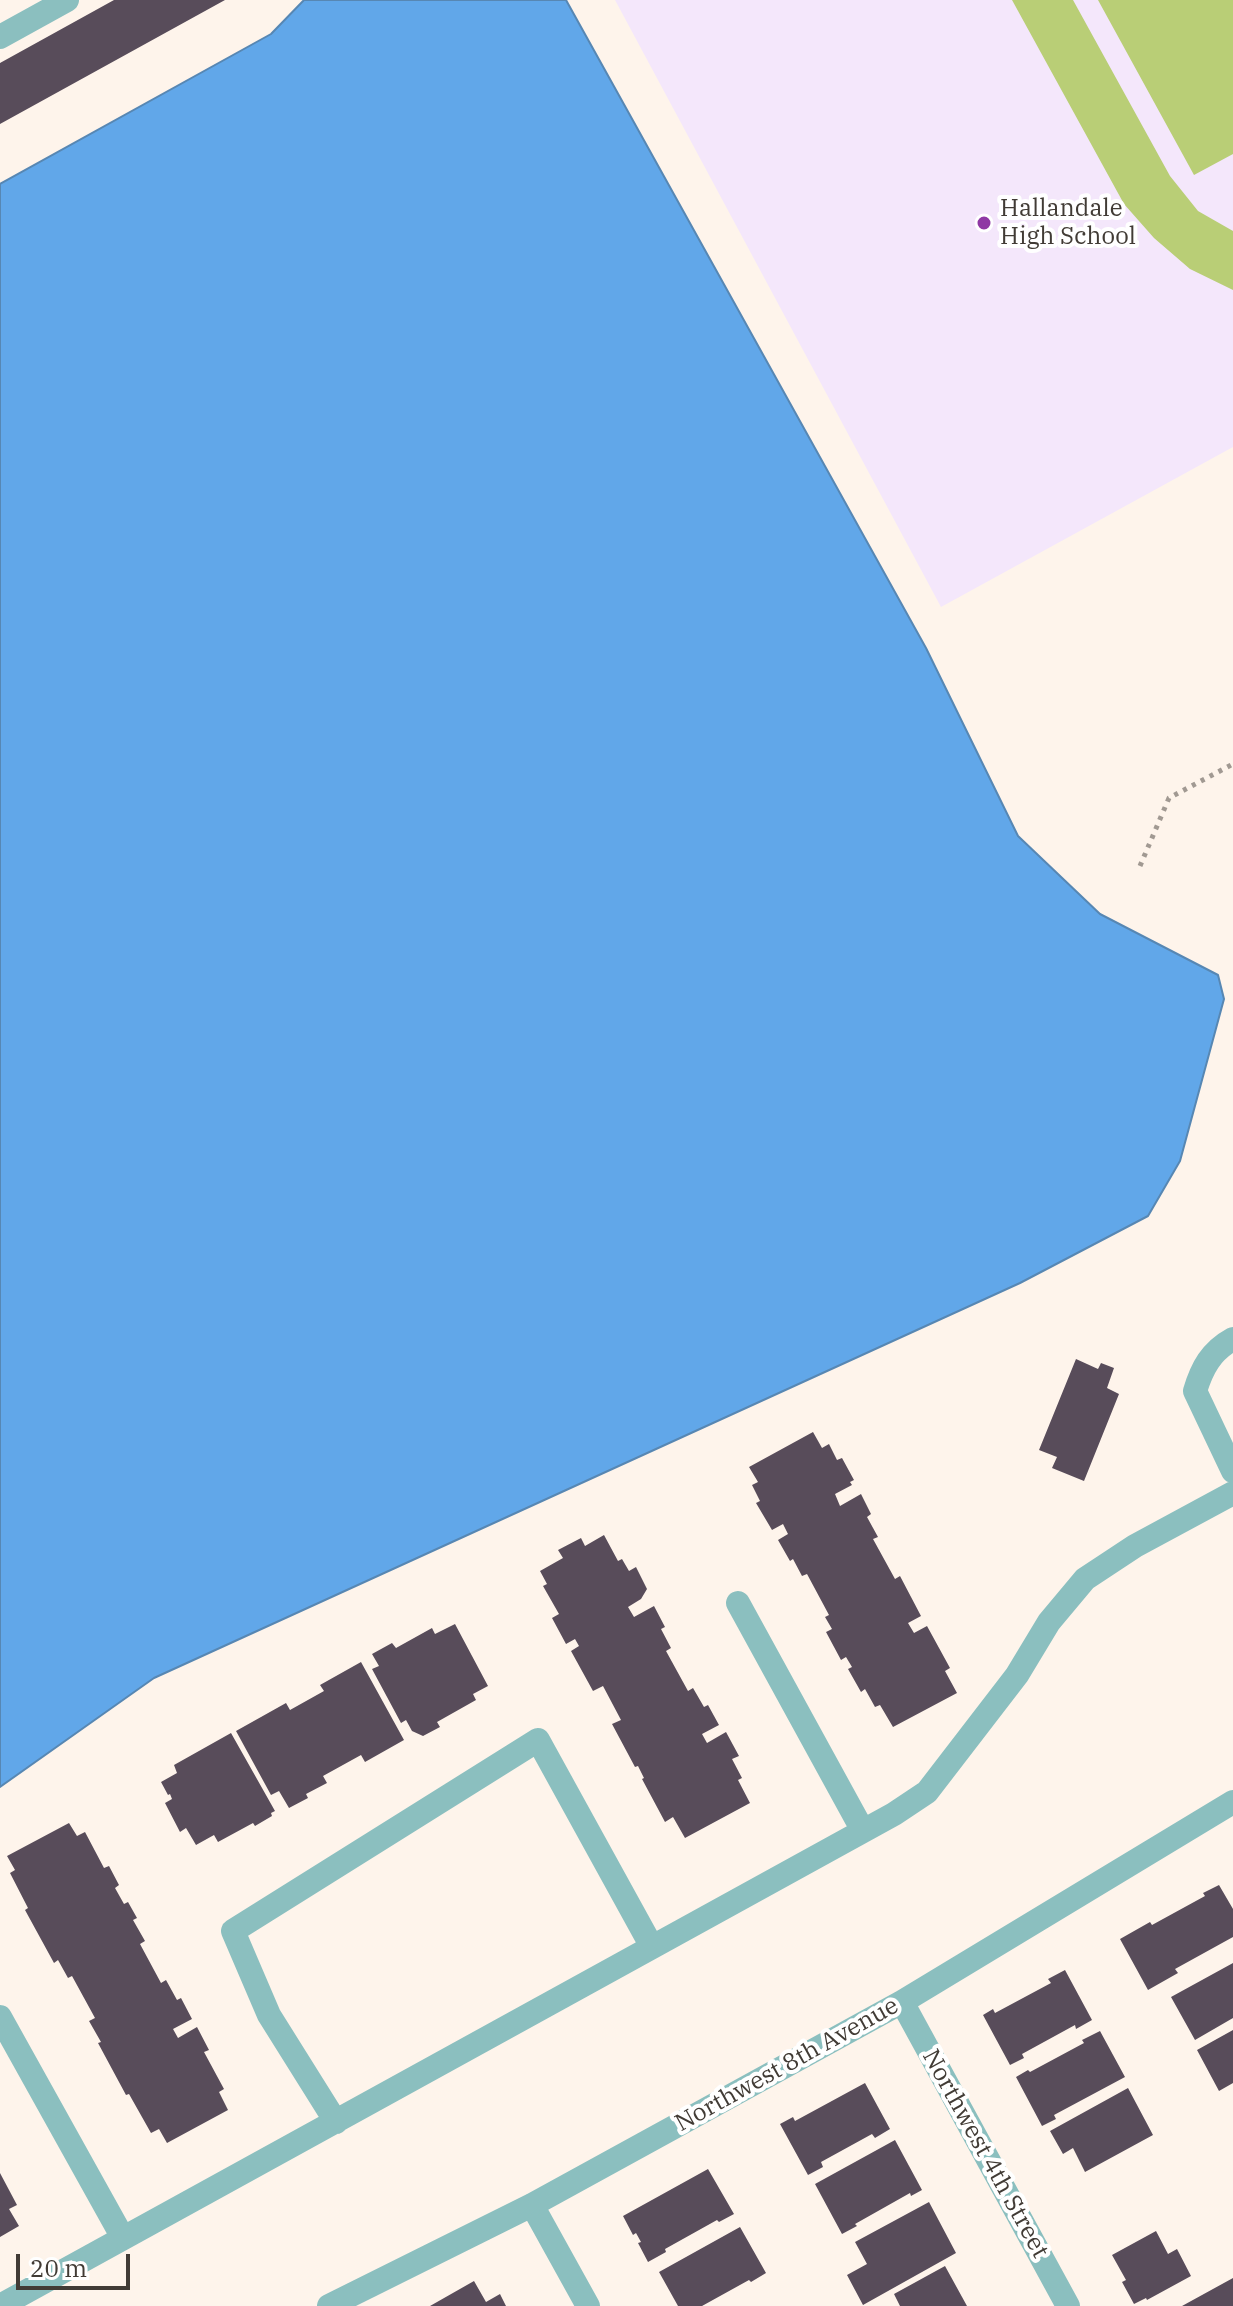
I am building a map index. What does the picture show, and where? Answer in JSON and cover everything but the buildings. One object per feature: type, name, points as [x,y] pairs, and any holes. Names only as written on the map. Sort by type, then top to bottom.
[{"type":"street","points":[[0,37],[67,0]]},
{"type":"street","points":[[1233,1339],[1220,1346],[1201,1369],[1195,1391],[1233,1471]]},
{"type":"street","points":[[0,2306],[894,1814],[927,1792],[1017,1675],[1049,1622],[1085,1579],[1135,1546],[1233,1493]]},
{"type":"street","points":[[738,1603],[863,1831]]},
{"type":"street","points":[[336,2122],[269,2015],[233,1931],[538,1740],[652,1947]]},
{"type":"street","name":"Northwest 8th Avenue","points":[[329,2306],[532,2205],[902,2002],[1233,1802]]},
{"type":"street","name":"Northwest 4th Street","points":[[902,2002],[1068,2306]]},
{"type":"street","points":[[0,2017],[123,2238]]},
{"type":"street","points":[[532,2205],[588,2306]]},
{"type":"path","points":[[1140,866],[1169,798],[1233,764]]},
{"type":"shaded area","name":"Hallandale High School","points":[[615,0],[1233,0],[1233,447],[941,607]]},
{"type":"green space","points":[[1012,0],[1073,0],[1170,176],[1198,211],[1233,231],[1233,290],[1190,269],[1154,238],[1124,204]]},
{"type":"green space","points":[[1098,0],[1233,0],[1233,154],[1194,175]]},
{"type":"water","points":[[304,0],[566,0],[926,648],[1018,836],[1100,914],[1218,975],[1224,999],[1180,1161],[1148,1216],[1020,1283],[154,1678],[0,1787],[0,184],[271,34]]},
{"type":"place","name":"Hallandale High School","points":[[984,223]]}]
